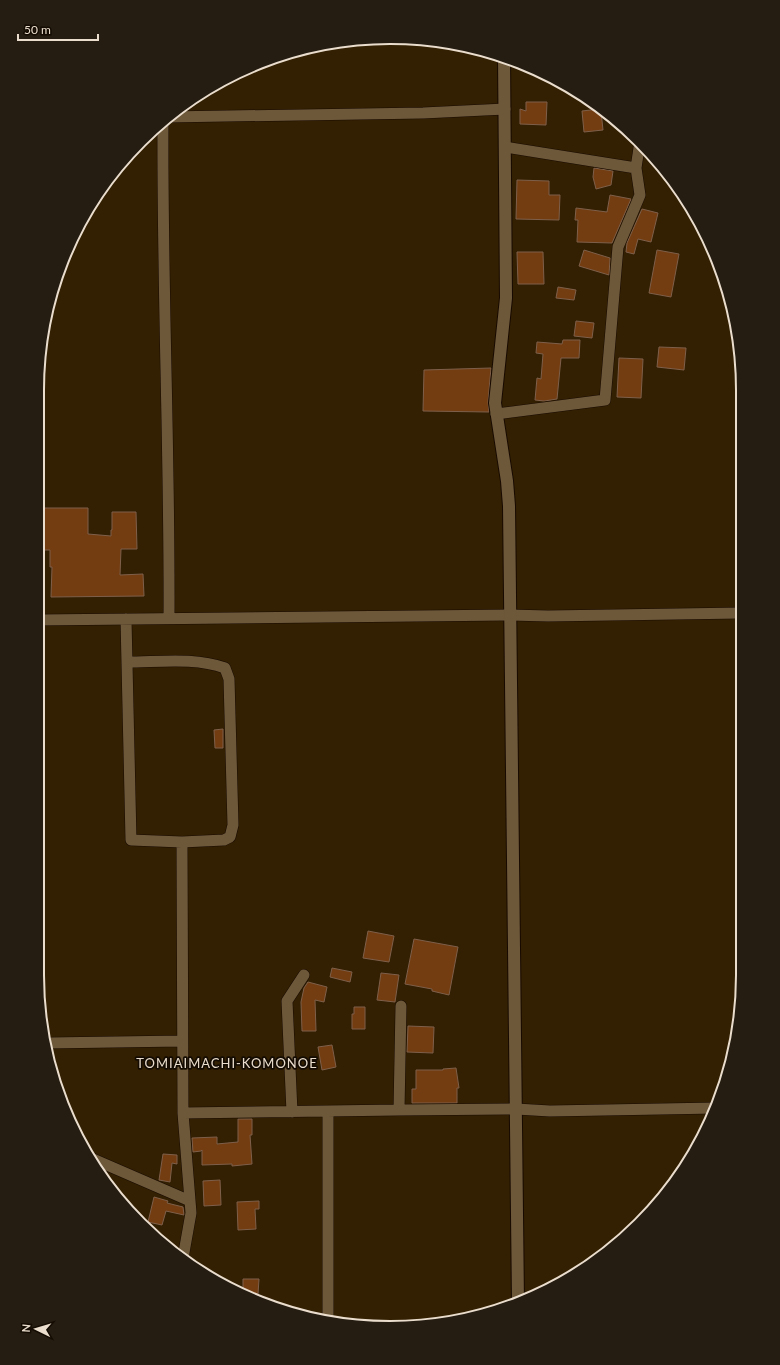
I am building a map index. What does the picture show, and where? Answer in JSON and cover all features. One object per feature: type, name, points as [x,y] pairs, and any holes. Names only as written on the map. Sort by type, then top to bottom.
[{"type":"street","points":[[504,63],[506,298],[495,402],[507,480],[509,506],[518,1297]]},
{"type":"street","points":[[177,117],[423,113],[505,109]]},
{"type":"street","points":[[163,129],[169,618]]},
{"type":"street","points":[[505,147],[636,168]]},
{"type":"street","points":[[496,414],[605,400],[618,247],[640,194],[636,168],[639,149]]},
{"type":"street","points":[[44,620],[510,615],[548,616],[736,612]]},
{"type":"street","points":[[126,619],[131,840],[182,842],[224,840],[230,838],[232,833],[229,679],[225,668],[213,664],[190,662],[127,662]]},
{"type":"street","points":[[182,842],[183,1113],[191,1214],[184,1253]]},
{"type":"street","points":[[292,1112],[287,1001],[304,975]]},
{"type":"street","points":[[399,1110],[401,1006]]},
{"type":"street","points":[[51,1043],[182,1040]]},
{"type":"street","points":[[183,1113],[399,1110],[550,1111],[709,1108]]},
{"type":"street","points":[[328,1111],[328,1315]]},
{"type":"street","points":[[98,1161],[190,1201]]},
{"type":"building","points":[[526,102],[547,102],[546,125],[520,124],[520,109],[526,111]]},
{"type":"building","points":[[593,110],[601,115],[603,130],[584,132],[582,111]]},
{"type":"building","points":[[594,168],[613,171],[611,185],[596,189],[593,177]]},
{"type":"building","points":[[517,180],[549,181],[549,195],[560,195],[559,220],[516,219]]},
{"type":"building","points":[[610,195],[631,199],[612,243],[577,242],[578,220],[575,220],[576,208],[607,212]]},
{"type":"building","points":[[642,209],[658,213],[651,242],[638,239],[634,254],[626,252],[627,243]]},
{"type":"building","points":[[584,250],[610,258],[609,275],[579,266]]},
{"type":"building","points":[[657,250],[679,254],[671,297],[649,293]]},
{"type":"building","points":[[517,252],[543,252],[544,284],[518,284]]},
{"type":"building","points":[[558,287],[576,290],[574,300],[556,298]]},
{"type":"building","points":[[576,321],[594,323],[592,338],[574,336]]},
{"type":"building","points":[[563,340],[580,340],[579,358],[561,358],[557,399],[544,401],[535,400],[537,378],[541,379],[543,354],[536,353],[537,342],[562,344]]},
{"type":"building","points":[[659,347],[686,348],[684,370],[657,367]]},
{"type":"building","points":[[619,358],[643,359],[641,398],[617,397]]},
{"type":"building","points":[[491,368],[488,402],[489,412],[423,411],[424,370]]},
{"type":"building","points":[[44,508],[88,508],[88,534],[111,536],[112,512],[136,512],[137,549],[121,549],[120,575],[143,574],[144,596],[51,597],[52,567],[50,567],[50,550],[44,550]]},
{"type":"building","points":[[223,729],[223,748],[215,748],[214,730]]},
{"type":"building","points":[[368,931],[394,936],[389,962],[363,958]]},
{"type":"building","points":[[414,939],[458,947],[449,995],[432,991],[432,989],[405,984]]},
{"type":"building","points":[[332,968],[352,972],[350,982],[330,977]]},
{"type":"building","points":[[381,973],[399,975],[395,1002],[377,1000]]},
{"type":"building","points":[[308,982],[327,987],[324,1002],[315,1000],[316,1031],[302,1031],[301,1002],[304,988]]},
{"type":"building","points":[[354,1007],[365,1007],[365,1029],[352,1029],[352,1014],[354,1014]]},
{"type":"building","points":[[408,1026],[434,1027],[433,1053],[407,1052]]},
{"type":"building","points":[[332,1045],[336,1067],[322,1070],[318,1047]]},
{"type":"building","points":[[456,1068],[459,1088],[457,1088],[457,1103],[412,1103],[412,1089],[416,1089],[416,1070],[443,1070]]},
{"type":"building","points":[[238,1119],[252,1119],[252,1135],[250,1135],[252,1164],[232,1166],[232,1164],[202,1165],[202,1150],[193,1152],[192,1138],[217,1137],[217,1144],[238,1142]]},
{"type":"building","points":[[163,1154],[177,1155],[177,1164],[172,1163],[170,1182],[159,1180]]},
{"type":"building","points":[[220,1180],[221,1205],[204,1206],[203,1181]]},
{"type":"building","points":[[154,1197],[168,1201],[167,1203],[183,1207],[184,1215],[166,1211],[162,1225],[148,1222]]},
{"type":"building","points":[[259,1201],[259,1209],[255,1209],[256,1229],[238,1230],[237,1202]]},
{"type":"building","points":[[243,1279],[259,1279],[258,1294],[243,1288]]},
{"type":"district","name":"TOMIAIMACHI-KOMONOE","points":[[227,1063]]}]
